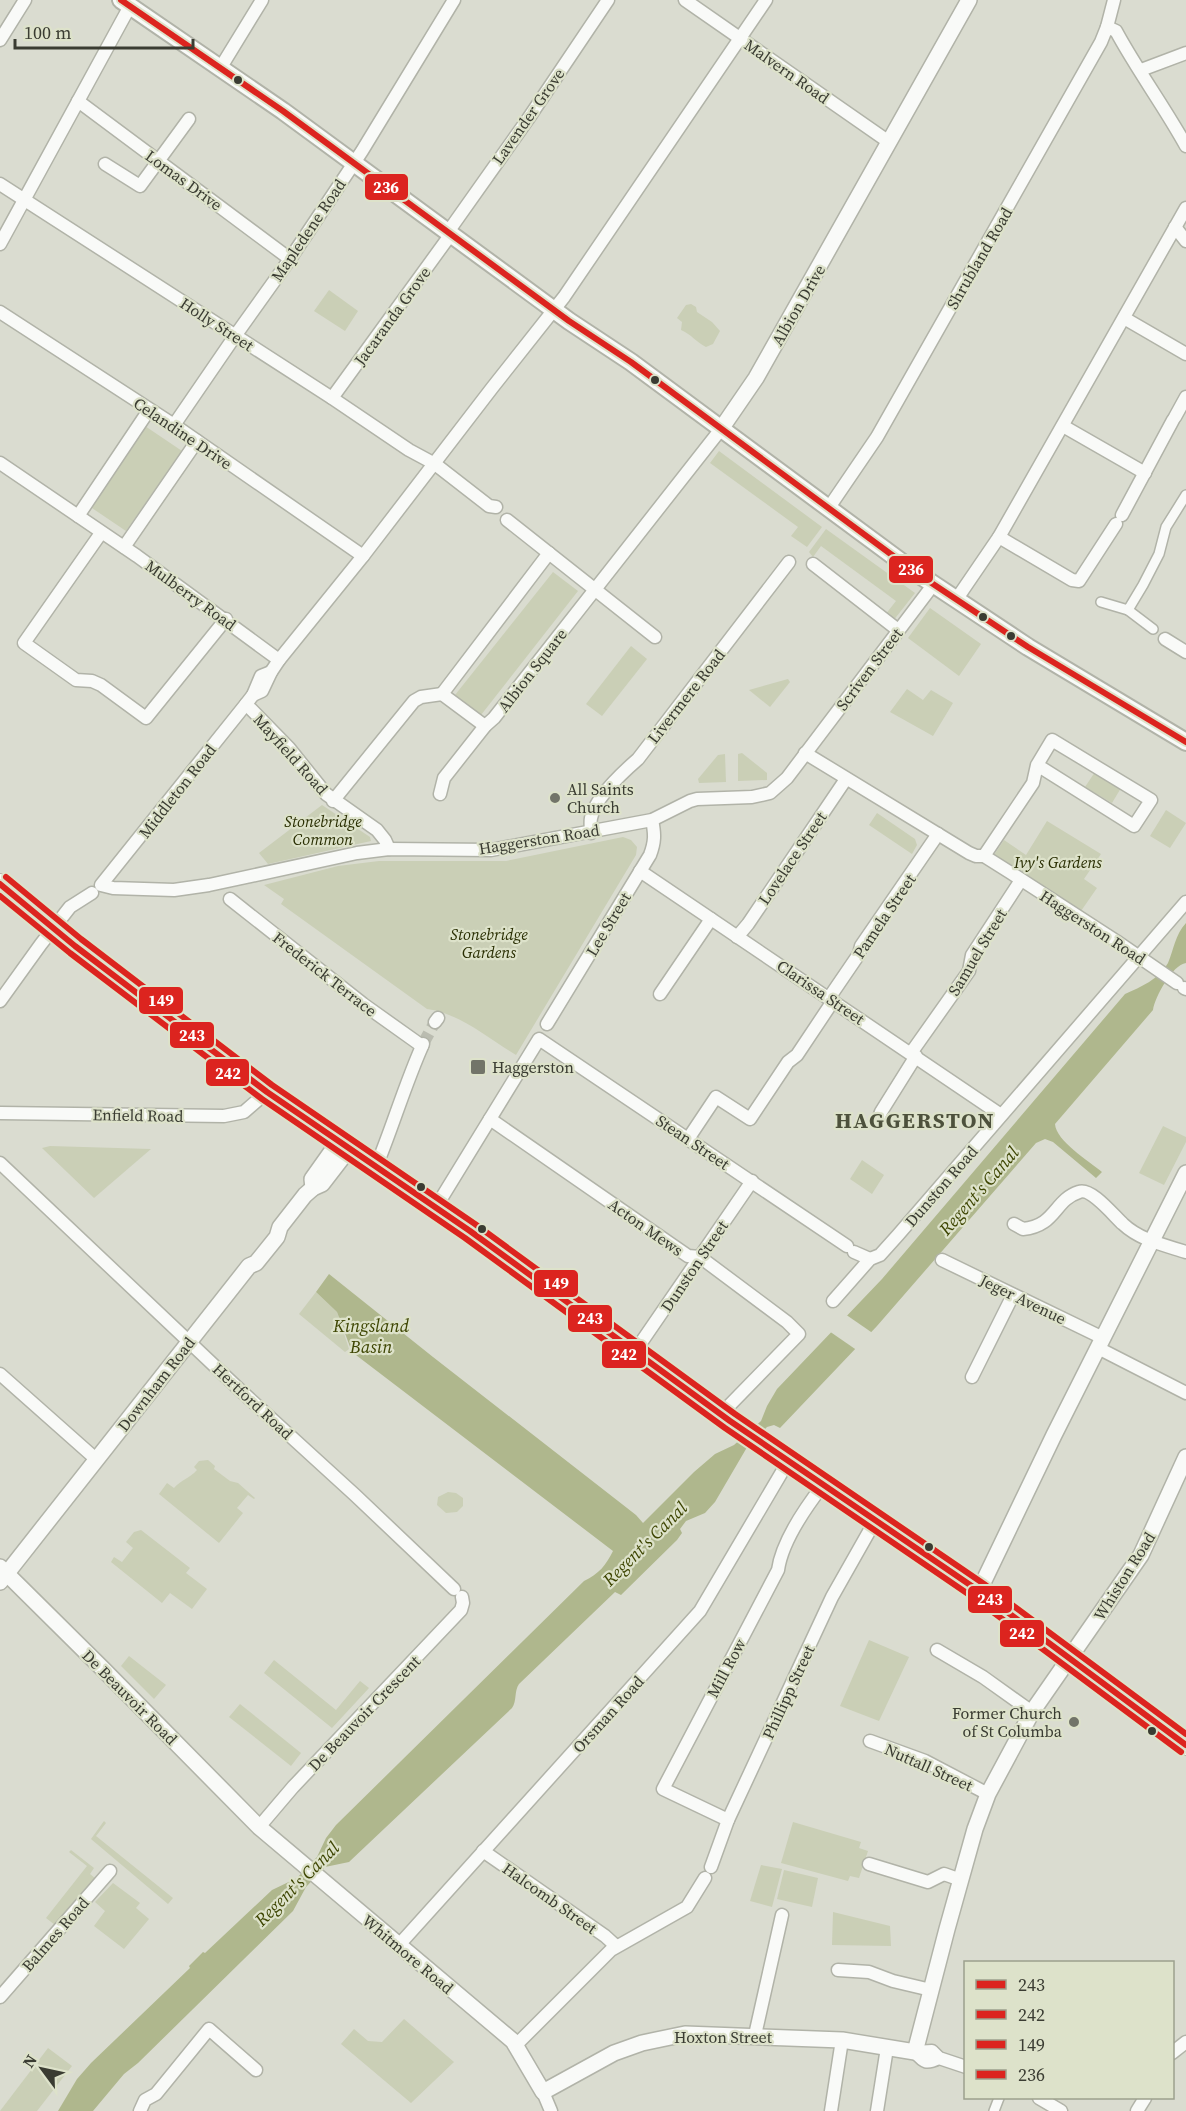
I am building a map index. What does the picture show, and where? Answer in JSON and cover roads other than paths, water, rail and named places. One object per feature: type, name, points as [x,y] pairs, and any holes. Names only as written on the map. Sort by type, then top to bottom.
[{"type":"highway","points":[[0,884],[53,928],[267,1092],[436,1207],[636,1350],[729,1420],[979,1591],[1186,1745]]},
{"type":"main road","points":[[128,2],[631,362],[933,585],[1065,670],[1186,742]]},
{"type":"street","points":[[0,40],[25,0]]},
{"type":"street","points":[[221,67],[262,0]]},
{"type":"street","name":"Mapledene Road","points":[[174,425],[290,259],[354,162],[454,0]]},
{"type":"street","name":"Lavender Grove","points":[[450,233],[484,178],[528,119],[608,0]]},
{"type":"street","name":"Malvern Road","points":[[685,0],[889,142]]},
{"type":"street","name":"Middleton Road","points":[[0,1000],[70,907],[96,889],[249,700],[261,676],[271,672],[554,309],[766,0]]},
{"type":"street","name":"Albion Drive","points":[[595,590],[721,429],[756,378],[969,0]]},
{"type":"street","name":"Shrubland Road","points":[[828,509],[877,437],[1101,42],[1114,0]]},
{"type":"street","points":[[0,244],[26,200],[128,2]]},
{"type":"street","points":[[1107,27],[1116,31],[1123,46],[1141,70],[1186,146]]},
{"type":"street","points":[[1101,42],[1123,46]]},
{"type":"street","points":[[1141,70],[1186,53]]},
{"type":"street","name":"Lomas Drive","points":[[78,101],[290,259]]},
{"type":"street","points":[[105,164],[140,186],[189,119]]},
{"type":"street","name":"Holly Street","points":[[0,184],[409,450],[435,464]]},
{"type":"street","points":[[956,600],[999,537],[1186,208]]},
{"type":"street","points":[[1175,227],[1186,241]]},
{"type":"street","name":"Jacaranda Grove","points":[[332,398],[450,233]]},
{"type":"street","name":"Celandine Drive","points":[[0,312],[174,425],[363,556]]},
{"type":"street","points":[[1124,318],[1186,354]]},
{"type":"street","points":[[999,537],[1079,582],[1119,519],[1186,397]]},
{"type":"street","points":[[78,516],[149,410]]},
{"type":"street","points":[[1063,426],[1145,473]]},
{"type":"street","points":[[124,547],[197,441]]},
{"type":"street","points":[[435,464],[489,506],[496,507]]},
{"type":"street","name":"Mulberry Road","points":[[1,466],[124,547],[226,619],[279,660]]},
{"type":"street","points":[[1128,610],[1159,554],[1166,527],[1186,495]]},
{"type":"street","points":[[507,520],[655,637]]},
{"type":"street","points":[[101,532],[24,643],[76,680],[96,682],[146,718],[226,619]]},
{"type":"street","points":[[333,801],[414,701],[421,697],[442,694],[549,553]]},
{"type":"street","name":"Livermere Road","points":[[591,832],[591,819],[597,804],[622,772],[638,759],[789,562]]},
{"type":"street","points":[[813,564],[898,630]]},
{"type":"street","name":"Scriven Street","points":[[805,753],[933,585]]},
{"type":"street","name":"Albion Square","points":[[442,694],[485,726],[494,718],[595,590]]},
{"type":"street","points":[[1101,602],[1128,610],[1153,629]]},
{"type":"street","points":[[1165,639],[1186,652]]},
{"type":"street","name":"Mayfield Road","points":[[249,700],[333,801],[377,830],[386,840],[389,849]]},
{"type":"street","points":[[440,794],[444,778],[485,726]]},
{"type":"street","points":[[984,856],[1033,783],[1037,765],[1052,740],[1150,800],[1134,826],[1037,765]]},
{"type":"street","name":"Haggerston Road","points":[[96,889],[195,888],[336,857],[389,849],[491,850],[591,832],[652,820],[690,801],[752,797],[770,793],[788,778],[805,753],[969,853],[984,856],[1182,987]]},
{"type":"street","name":"Lovelace Street","points":[[737,937],[846,779]]},
{"type":"street","name":"Lee Street","points":[[547,1024],[654,846],[655,835],[652,820]]},
{"type":"street","name":"Pamela Street","points":[[688,1139],[716,1097],[750,1119],[788,1062],[797,1055],[859,954],[861,946],[938,834]]},
{"type":"street","name":"Clarissa Street","points":[[640,872],[1001,1115]]},
{"type":"street","name":"Samuel Street","points":[[878,1120],[913,1054],[969,971],[972,955],[1021,880]]},
{"type":"street","name":"Frederick Terrace","points":[[230,899],[363,1004],[422,1045],[376,1167]]},
{"type":"street","name":"Dunston Road","points":[[833,1301],[870,1259],[880,1255],[1186,902]]},
{"type":"street","points":[[660,994],[711,919]]},
{"type":"street","name":"Stean Street","points":[[490,1119],[539,1039],[851,1249],[870,1259]]},
{"type":"street","name":"Enfield Road","points":[[0,1113],[224,1116],[244,1112],[267,1092]]},
{"type":"street","points":[[436,1207],[490,1119]]},
{"type":"street","name":"Acton Mews","points":[[490,1119],[688,1256],[700,1257],[787,1322],[799,1335],[729,1420]]},
{"type":"street","name":"Downham Road","points":[[2,1574],[97,1460],[249,1266],[256,1263],[262,1256],[277,1237],[280,1227],[313,1188],[312,1179],[344,1145]]},
{"type":"street","name":"Hertford Road","points":[[0,1163],[458,1593]]},
{"type":"street","points":[[979,1591],[1186,1173]]},
{"type":"street","name":"Dunston Street","points":[[636,1350],[752,1181]]},
{"type":"street","points":[[1014,1224],[1023,1229],[1044,1224],[1066,1199],[1084,1191],[1092,1194],[1125,1226],[1151,1242],[1186,1252]]},
{"type":"street","name":"Jeger Avenue","points":[[942,1260],[1013,1295],[1186,1393]]},
{"type":"street","points":[[972,1377],[1013,1295]]},
{"type":"street","points":[[0,1374],[97,1460]]},
{"type":"street","name":"Whiston Road","points":[[1070,1658],[1141,1555],[1186,1457]]},
{"type":"street","name":"Orsman Road","points":[[398,1946],[700,1611],[789,1460]]},
{"type":"street","name":"Mill Row","points":[[728,1820],[663,1789],[778,1570],[780,1560],[804,1510],[823,1485]]},
{"type":"street","name":"Phillipp Street","points":[[516,2044],[616,1946],[687,1907],[708,1872],[728,1820],[832,1597],[875,1521]]},
{"type":"street","name":"De Beauvoir Road","points":[[2,1574],[103,1669],[259,1827]]},
{"type":"street","name":"De Beauvoir Crescent","points":[[259,1827],[461,1610],[463,1603],[458,1593]]},
{"type":"street","points":[[937,1650],[983,1677],[1032,1712]]},
{"type":"street","name":"Nuttall Street","points":[[915,2052],[975,1829],[988,1794],[1032,1712],[1070,1658]]},
{"type":"street","name":"Nuttall Street","points":[[870,1741],[925,1761],[988,1794]]},
{"type":"street","name":"Whitmore Road","points":[[259,1827],[516,2044],[543,2092]]},
{"type":"street","name":"Halcomb Street","points":[[483,1851],[616,1946]]},
{"type":"street","points":[[869,1864],[928,1882],[944,1874],[961,1880]]},
{"type":"street","name":"Balmes Road","points":[[0,1997],[110,1871]]},
{"type":"street","points":[[755,2035],[782,1915]]},
{"type":"street","points":[[838,1970],[869,1972],[893,1981],[931,1990]]},
{"type":"street","points":[[140,2111],[145,2100],[156,2094],[209,2029],[256,2070]]},
{"type":"street","name":"Hoxton Street","points":[[543,2092],[614,2053],[642,2043],[685,2034],[842,2040],[915,2052],[932,2051],[939,2058],[964,2066]]},
{"type":"street","points":[[831,2111],[842,2040]]},
{"type":"street","points":[[1174,2052],[1186,2042]]},
{"type":"street","points":[[877,2111],[886,2048]]},
{"type":"street","points":[[543,2092],[551,2111]]},
{"type":"street","points":[[1042,2099],[1061,2111]]},
{"type":"water","points":[[1186,923],[1186,963],[1170,975],[1157,997],[1153,1010],[1055,1124],[1067,1144],[1102,1172],[1096,1178],[1053,1142],[1045,1139],[1036,1143],[877,1326],[780,1428],[774,1425],[767,1427],[746,1449],[715,1502],[705,1513],[686,1521],[680,1529],[682,1533],[677,1540],[621,1595],[615,1592],[519,1684],[512,1708],[349,1862],[325,1867],[306,1887],[293,1911],[138,2063],[124,2074],[93,2111],[58,2111],[77,2079],[91,2063],[190,1968],[189,1966],[203,1952],[205,1953],[272,1890],[297,1878],[317,1857],[326,1838],[336,1825],[584,1581],[601,1569],[613,1551],[352,1352],[337,1312],[316,1292],[329,1274],[636,1515],[643,1523],[694,1472],[715,1454],[734,1445],[761,1421],[777,1389],[882,1279],[1125,994],[1160,974],[1168,963],[1177,937]]},
{"type":"tunnel","points":[[423,1044],[435,1022]]},
{"type":"place","name":"All Saints Church","points":[[555,798]]},
{"type":"place","name":"Haggerston","points":[[478,1067]]},
{"type":"place","name":"Former Church of St Columba","points":[[1074,1722]]},
{"type":"district","name":"HAGGERSTON","points":[[915,1120]]},
{"type":"park label","name":"Stonebridge Common","points":[[323,830]]},
{"type":"park label","name":"Ivy's Gardens","points":[[1058,862]]},
{"type":"park label","name":"Stonebridge Gardens","points":[[489,943]]},
{"type":"water label","name":"Regent's Canal","points":[[979,1191]]},
{"type":"water label","name":"Kingsland Basin","points":[[371,1336]]},
{"type":"water label","name":"Regent's Canal","points":[[645,1544]]},
{"type":"water label","name":"Regent's Canal","points":[[297,1884]]}]
